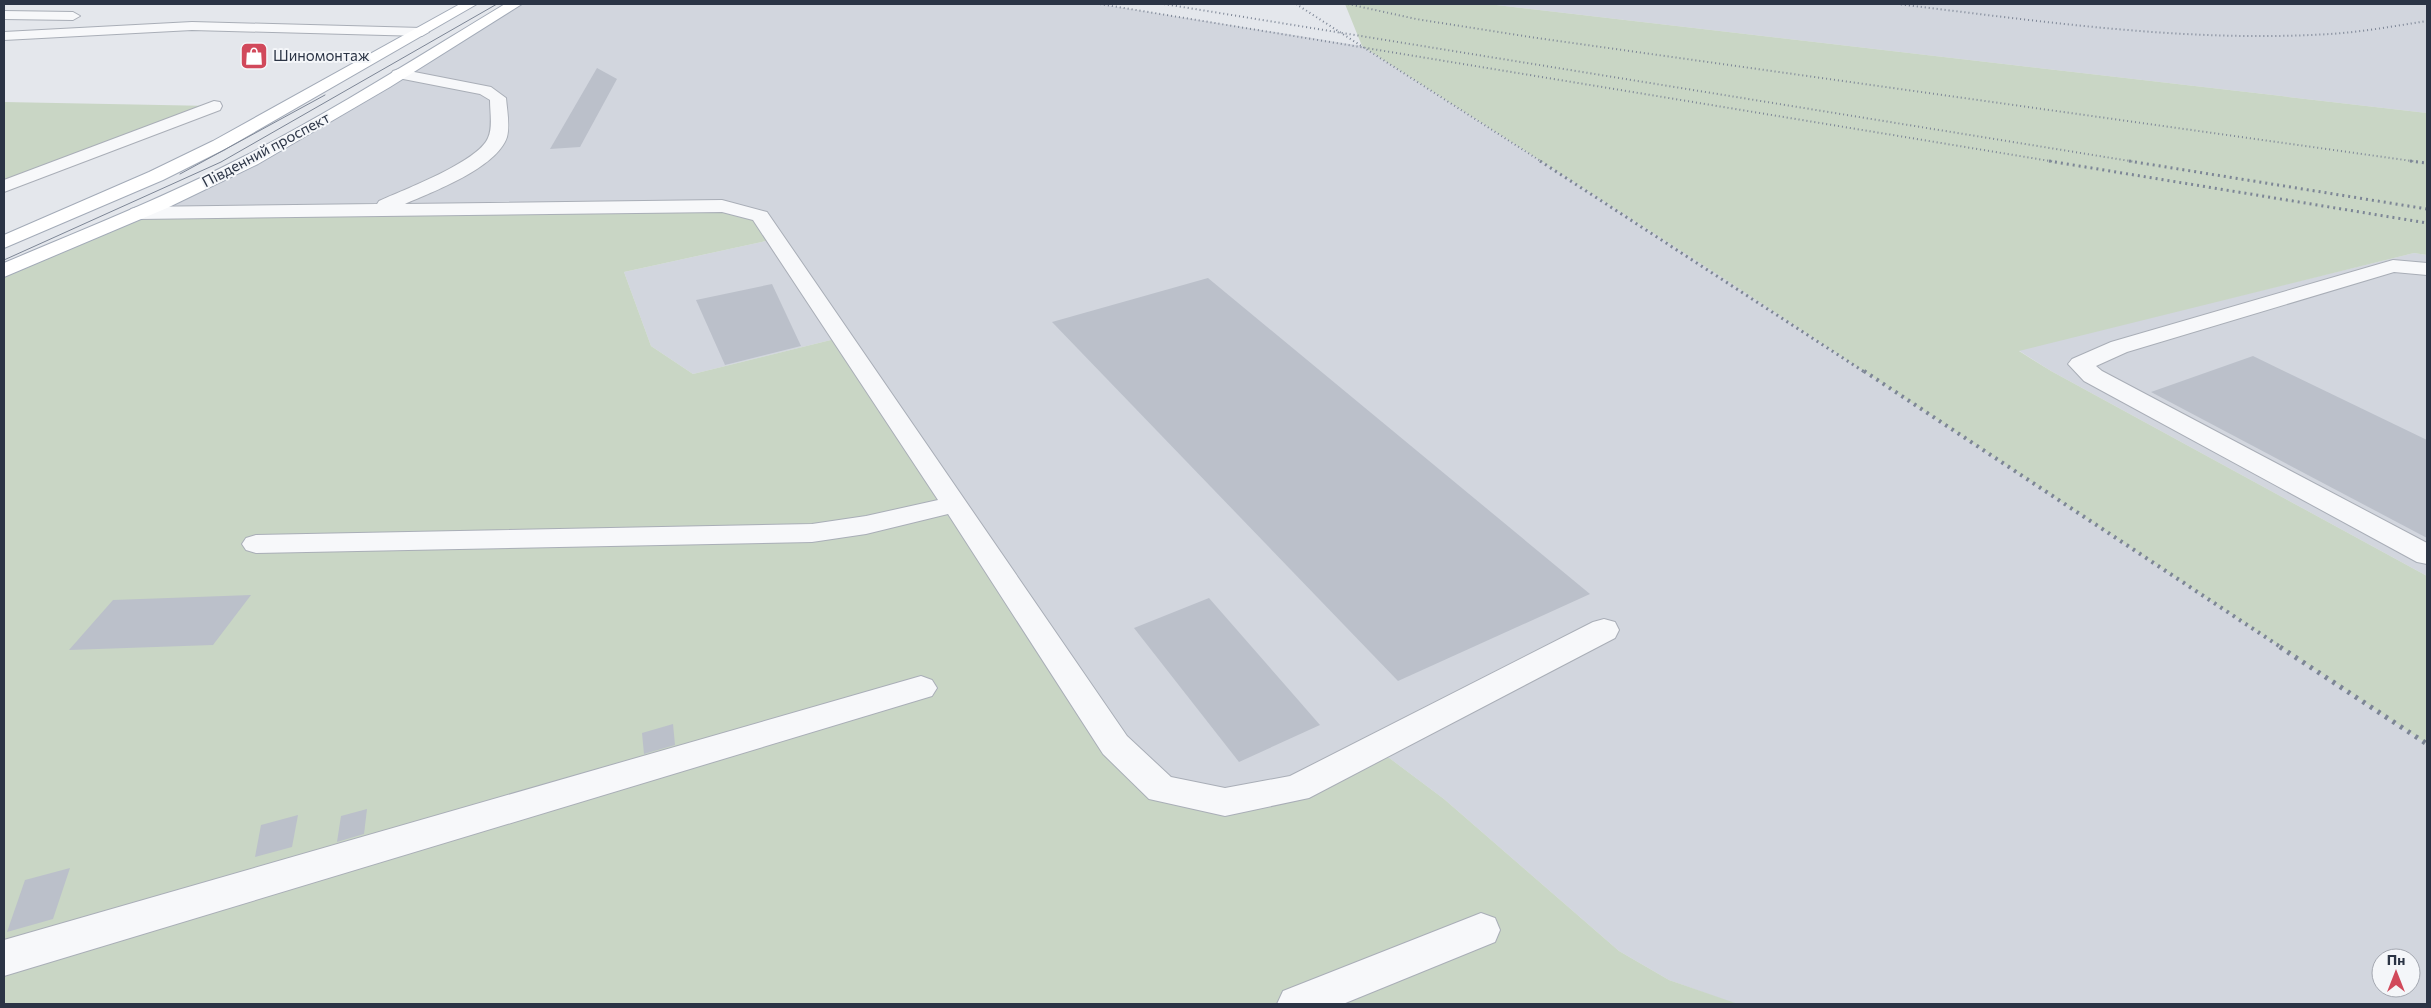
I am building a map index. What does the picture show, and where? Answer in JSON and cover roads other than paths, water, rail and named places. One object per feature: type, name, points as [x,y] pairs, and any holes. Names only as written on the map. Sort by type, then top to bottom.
[{"type":"main road","name":"Південний проспект","points":[[4,242],[156,176],[219,145],[470,4]]},
{"type":"main road","name":"Південний проспект","points":[[4,271],[138,213],[252,160],[327,118],[515,4]]},
{"type":"street","points":[[4,15],[88,16],[139,19],[192,26]]},
{"type":"street","points":[[4,36],[192,26],[422,32]]},
{"type":"street","points":[[376,209],[460,171],[488,151],[498,138],[498,98],[485,90],[399,74]]},
{"type":"street","points":[[4,186],[214,106]]},
{"type":"street","points":[[138,213],[722,206],[760,216],[1115,745],[1161,790],[1225,802],[1297,788],[1604,630]]},
{"type":"street","points":[[2427,269],[2393,266],[2119,348],[2080,364],[2093,376],[2427,555]]},
{"type":"street","points":[[256,544],[812,533],[882,523],[955,504]]},
{"type":"street","points":[[4,958],[921,688]]},
{"type":"street","points":[[1297,1004],[1481,930]]},
{"type":"tram line","points":[[4,260],[221,162],[497,4]]},
{"type":"tram line","points":[[180,174],[325,95]]},
{"type":"railway","points":[[1100,4],[1364,48]]},
{"type":"railway","points":[[1164,4],[1341,33]]},
{"type":"railway","points":[[1296,4],[1341,33]]},
{"type":"railway","points":[[1348,4],[1416,19],[1530,37],[2419,162]]},
{"type":"railway","points":[[1897,4],[2113,29],[2221,36],[2330,34],[2427,21]]},
{"type":"railway","points":[[1341,33],[2136,162]]},
{"type":"railway","points":[[1341,33],[1364,48]]},
{"type":"railway","points":[[1364,48],[2056,162]]},
{"type":"railway","points":[[1364,48],[1542,162]]},
{"type":"railway","points":[[1540,161],[1866,373]]},
{"type":"railway","points":[[2049,161],[2427,223]]},
{"type":"railway","points":[[2129,161],[2427,209]]},
{"type":"railway","points":[[2410,161],[2427,163]]},
{"type":"railway","points":[[1864,371],[2282,648]]},
{"type":"railway","points":[[2280,647],[2427,744]]},
{"type":"place","name":"Шиномонтаж","points":[[254,56]]}]
